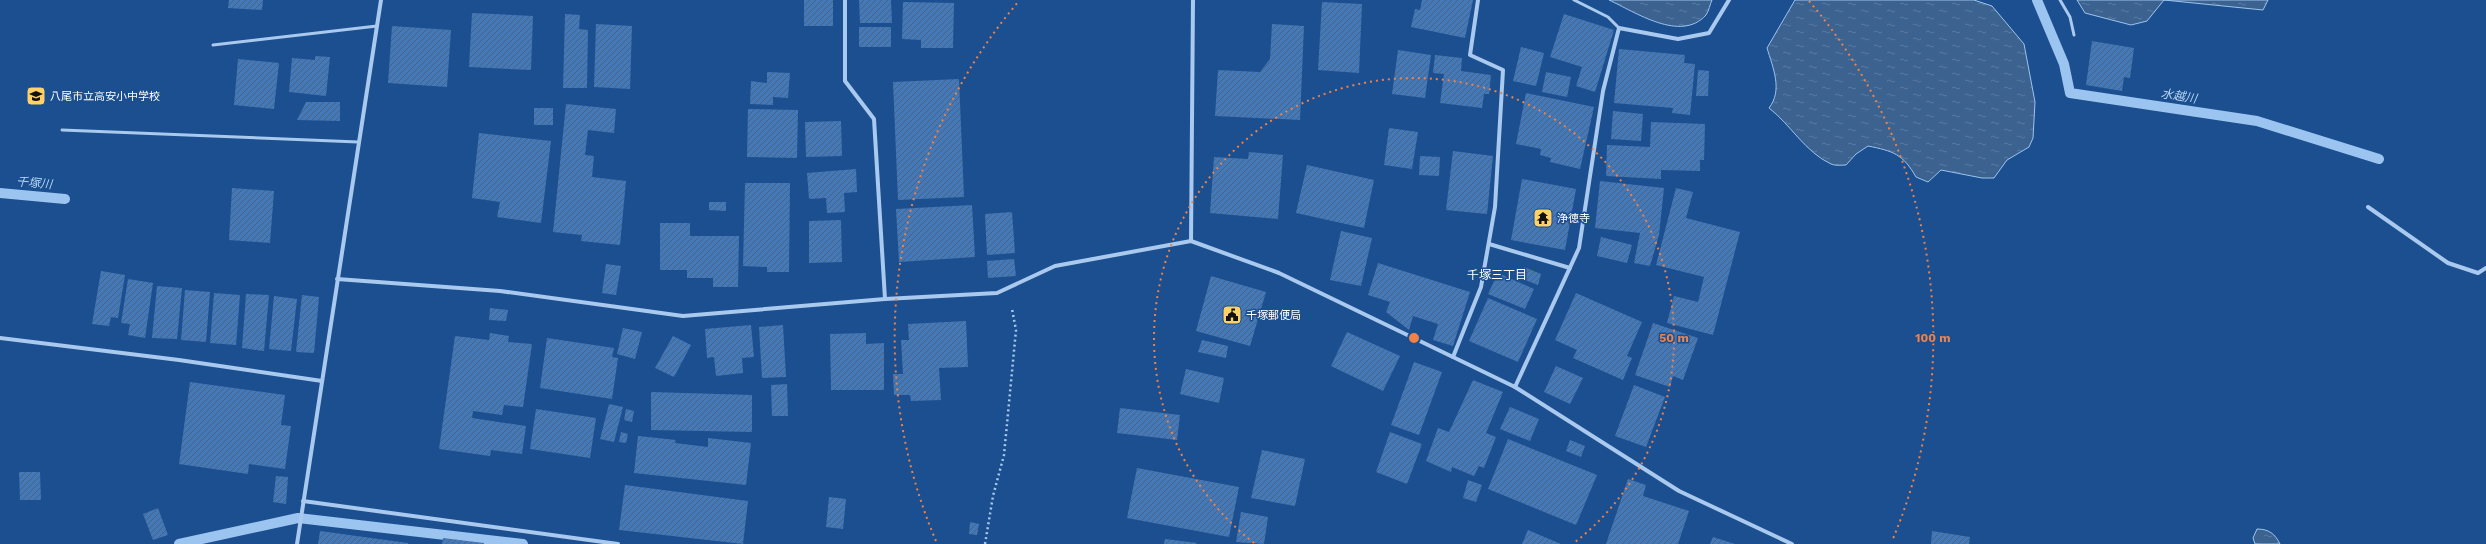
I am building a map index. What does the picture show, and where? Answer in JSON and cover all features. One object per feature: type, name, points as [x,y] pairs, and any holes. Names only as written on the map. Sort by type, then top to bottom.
[{"type":"street","points":[[297,544],[381,0]]},
{"type":"street","points":[[845,0],[846,81],[874,119],[885,299]]},
{"type":"street","points":[[1191,241],[1193,0]]},
{"type":"street","points":[[1452,357],[1481,287],[1495,207],[1503,70],[1470,56],[1478,0]]},
{"type":"street","points":[[1515,387],[1579,248],[1603,91],[1619,28],[1678,39],[1709,33],[1729,0]]},
{"type":"street","points":[[2368,207],[2448,263],[2478,273],[2486,268]]},
{"type":"street","points":[[337,279],[500,291],[682,316],[885,299],[997,293],[1054,266],[1191,241],[1279,273],[1515,387],[1679,491],[1792,544]]},
{"type":"street","points":[[1489,244],[1570,268]]},
{"type":"street","points":[[0,338],[179,360],[322,381]]},
{"type":"street","points":[[303,501],[618,544]]},
{"type":"lane","points":[[1574,0],[1608,17],[1619,28]]},
{"type":"lane","points":[[2060,0],[2070,17],[2074,35]]},
{"type":"lane","points":[[213,45],[377,26]]},
{"type":"lane","points":[[62,130],[358,142]]},
{"type":"path","points":[[985,544],[993,496],[1004,455],[1013,362],[1016,330],[1009,288]]},
{"type":"water","points":[[1609,0],[1712,0],[1706,15],[1696,23],[1684,26],[1671,26],[1645,17]]},
{"type":"water","points":[[1795,0],[1974,0],[1992,6],[2024,44],[2035,102],[2033,138],[2029,147],[2007,160],[1994,178],[1982,178],[1941,170],[1928,182],[1916,177],[1902,158],[1891,152],[1868,146],[1856,154],[1846,165],[1833,165],[1822,159],[1813,153],[1769,108],[1775,94],[1776,79],[1767,48]]},
{"type":"water","points":[[2077,0],[2164,0],[2147,21],[2131,25],[2085,13]]},
{"type":"water","points":[[2164,0],[2268,0],[2263,10]]},
{"type":"water","points":[[2257,529],[2265,530],[2271,533],[2276,537],[2280,544],[2255,544],[2253,538]]},
{"type":"building","points":[[229,0],[263,0],[262,10],[228,8]]},
{"type":"building","points":[[804,0],[833,0],[833,26],[804,26]]},
{"type":"building","points":[[859,0],[891,0],[892,23],[860,23]]},
{"type":"building","points":[[1422,0],[1473,0],[1465,38],[1411,27],[1415,9],[1420,10]]},
{"type":"building","points":[[903,2],[954,3],[953,48],[921,48],[921,40],[902,39]]},
{"type":"building","points":[[1322,2],[1362,4],[1359,73],[1318,70]]},
{"type":"building","points":[[472,13],[533,16],[531,70],[469,67]]},
{"type":"building","points":[[565,14],[580,15],[579,29],[588,30],[587,88],[563,88]]},
{"type":"building","points":[[1564,14],[1614,30],[1595,92],[1576,86],[1582,67],[1550,57]]},
{"type":"building","points":[[596,24],[632,26],[630,89],[594,87]]},
{"type":"building","points":[[1272,24],[1304,26],[1300,120],[1215,116],[1218,70],[1260,72],[1270,59]]},
{"type":"building","points":[[392,26],[451,30],[447,87],[388,83]]},
{"type":"building","points":[[859,27],[891,27],[891,47],[859,47]]},
{"type":"building","points":[[2092,41],[2134,48],[2130,78],[2124,77],[2122,91],[2086,85]]},
{"type":"building","points":[[1521,47],[1544,53],[1536,86],[1513,81]]},
{"type":"building","points":[[1619,49],[1685,55],[1684,63],[1695,64],[1690,115],[1672,113],[1673,108],[1614,103]]},
{"type":"building","points":[[1398,50],[1431,55],[1425,98],[1392,94]]},
{"type":"building","points":[[1435,55],[1462,58],[1461,71],[1491,75],[1489,94],[1484,94],[1482,108],[1440,103],[1444,74],[1433,73]]},
{"type":"building","points":[[315,56],[330,57],[326,96],[289,92],[292,58],[315,60]]},
{"type":"building","points":[[238,59],[279,63],[274,109],[234,105]]},
{"type":"building","points":[[1698,70],[1709,71],[1708,96],[1696,96]]},
{"type":"building","points":[[767,72],[790,73],[788,98],[773,97],[773,105],[750,104],[751,81],[767,83]]},
{"type":"building","points":[[1546,72],[1571,77],[1567,97],[1542,92]]},
{"type":"building","points":[[959,79],[964,197],[898,200],[893,82]]},
{"type":"building","points":[[1526,93],[1594,107],[1580,169],[1550,162],[1551,158],[1540,155],[1541,149],[1516,144]]},
{"type":"building","points":[[306,102],[340,102],[340,121],[297,120]]},
{"type":"building","points":[[566,104],[616,109],[614,133],[588,130],[585,155],[594,156],[592,177],[626,181],[620,245],[581,241],[582,235],[553,232]]},
{"type":"building","points":[[534,108],[553,108],[553,125],[534,125]]},
{"type":"building","points":[[748,109],[798,110],[797,158],[747,157]]},
{"type":"building","points":[[1613,111],[1643,114],[1641,141],[1611,139]]},
{"type":"building","points":[[841,121],[842,156],[806,157],[805,122]]},
{"type":"building","points":[[1651,122],[1705,124],[1704,160],[1700,160],[1700,171],[1661,170],[1661,179],[1606,176],[1607,145],[1650,147]]},
{"type":"building","points":[[1389,128],[1418,132],[1412,169],[1384,165]]},
{"type":"building","points":[[479,133],[551,141],[541,223],[497,217],[500,202],[472,198]]},
{"type":"building","points":[[1453,151],[1493,156],[1487,214],[1446,210]]},
{"type":"building","points":[[1249,152],[1283,155],[1278,219],[1210,213],[1214,157],[1248,159]]},
{"type":"building","points":[[1420,156],[1440,157],[1439,176],[1419,175]]},
{"type":"building","points":[[1307,165],[1374,180],[1364,228],[1296,213]]},
{"type":"building","points":[[856,169],[857,192],[844,193],[845,212],[827,213],[826,198],[809,199],[807,173]]},
{"type":"building","points":[[1522,179],[1576,189],[1565,250],[1511,240]]},
{"type":"building","points":[[1600,181],[1664,188],[1659,235],[1650,266],[1634,263],[1640,233],[1595,228]]},
{"type":"building","points":[[745,183],[790,183],[789,272],[767,272],[767,267],[743,266]]},
{"type":"building","points":[[232,188],[274,191],[270,243],[229,240]]},
{"type":"building","points":[[1676,188],[1693,192],[1686,218],[1740,232],[1713,335],[1667,323],[1674,296],[1698,302],[1704,277],[1656,265]]},
{"type":"building","points":[[709,202],[726,202],[726,211],[709,210]]},
{"type":"building","points":[[972,205],[975,257],[899,262],[896,209]]},
{"type":"building","points":[[1012,212],[1015,253],[987,255],[985,214]]},
{"type":"building","points":[[841,220],[842,262],[809,263],[809,221]]},
{"type":"building","points":[[660,223],[690,223],[690,236],[739,236],[738,287],[713,287],[713,278],[687,278],[687,270],[660,270]]},
{"type":"building","points":[[1341,231],[1372,238],[1361,286],[1330,280]]},
{"type":"building","points":[[1601,237],[1632,245],[1627,263],[1597,256]]},
{"type":"building","points":[[1014,259],[1016,276],[988,278],[987,261]]},
{"type":"building","points":[[1378,263],[1470,292],[1453,346],[1433,340],[1438,324],[1413,316],[1409,330],[1386,312],[1390,302],[1368,295]]},
{"type":"building","points":[[606,264],[621,266],[616,295],[602,293]]},
{"type":"building","points":[[1524,267],[1541,274],[1538,285],[1520,278]]},
{"type":"building","points":[[101,271],[125,275],[118,318],[111,317],[109,326],[92,324]]},
{"type":"building","points":[[1498,273],[1534,289],[1525,309],[1488,294]]},
{"type":"building","points":[[1211,276],[1266,292],[1250,346],[1196,331]]},
{"type":"building","points":[[128,279],[153,283],[145,338],[128,335],[130,324],[121,323]]},
{"type":"building","points":[[157,286],[182,288],[177,339],[152,338]]},
{"type":"building","points":[[185,290],[210,292],[206,342],[181,340]]},
{"type":"building","points":[[214,293],[240,295],[236,345],[210,343]]},
{"type":"building","points":[[1576,293],[1642,322],[1627,356],[1632,358],[1623,380],[1573,358],[1577,350],[1555,340]]},
{"type":"building","points":[[246,294],[269,295],[264,351],[242,348]]},
{"type":"building","points":[[302,295],[319,297],[314,353],[296,352]]},
{"type":"building","points":[[274,296],[297,299],[291,351],[269,349]]},
{"type":"building","points":[[1488,298],[1537,319],[1518,362],[1469,341]]},
{"type":"building","points":[[490,308],[508,310],[506,321],[489,320]]},
{"type":"building","points":[[966,321],[968,367],[939,368],[941,400],[911,401],[910,395],[894,395],[893,374],[903,374],[901,340],[909,340],[908,324]]},
{"type":"building","points":[[1653,323],[1698,338],[1683,380],[1673,376],[1670,387],[1635,375]]},
{"type":"building","points":[[751,325],[754,357],[742,358],[743,373],[716,376],[714,357],[707,358],[705,329]]},
{"type":"building","points":[[783,325],[786,377],[762,378],[759,327]]},
{"type":"building","points":[[623,328],[642,332],[635,359],[617,354]]},
{"type":"building","points":[[1347,332],[1400,356],[1383,391],[1331,366]]},
{"type":"building","points":[[490,333],[509,336],[508,342],[532,344],[523,407],[504,405],[502,415],[473,411],[472,418],[526,426],[522,454],[491,450],[490,456],[439,449],[455,336],[489,340]]},
{"type":"building","points":[[866,333],[866,344],[884,343],[884,390],[831,390],[830,334]]},
{"type":"building","points":[[673,336],[691,345],[674,377],[655,368]]},
{"type":"building","points":[[547,338],[614,348],[612,357],[618,358],[612,399],[540,388]]},
{"type":"building","points":[[1202,340],[1228,346],[1226,358],[1198,352]]},
{"type":"building","points":[[1414,362],[1442,372],[1419,435],[1391,425]]},
{"type":"building","points":[[1556,366],[1583,378],[1570,404],[1544,392]]},
{"type":"building","points":[[1186,369],[1224,378],[1219,403],[1180,394]]},
{"type":"building","points":[[1473,380],[1503,392],[1486,433],[1496,437],[1484,468],[1479,466],[1474,476],[1452,467],[1451,472],[1426,461],[1438,428],[1449,432]]},
{"type":"building","points":[[190,382],[285,395],[281,425],[291,426],[285,469],[249,464],[248,474],[179,464]]},
{"type":"building","points":[[787,384],[788,416],[772,416],[771,385]]},
{"type":"building","points":[[1634,385],[1665,397],[1646,447],[1615,436]]},
{"type":"building","points":[[651,392],[752,395],[752,432],[651,430]]},
{"type":"building","points":[[609,404],[623,407],[614,442],[600,439]]},
{"type":"building","points":[[1510,407],[1539,419],[1530,441],[1500,429]]},
{"type":"building","points":[[1120,408],[1180,415],[1177,440],[1117,433]]},
{"type":"building","points":[[536,409],[596,418],[590,458],[530,449]]},
{"type":"building","points":[[626,409],[634,411],[632,422],[624,420]]},
{"type":"building","points":[[621,432],[628,434],[626,443],[619,442]]},
{"type":"building","points":[[1390,432],[1422,444],[1407,484],[1376,472]]},
{"type":"building","points":[[638,436],[676,440],[675,443],[708,447],[708,438],[751,443],[746,485],[634,473]]},
{"type":"building","points":[[1508,439],[1597,475],[1576,525],[1488,489]]},
{"type":"building","points":[[1570,440],[1585,446],[1581,457],[1566,451]]},
{"type":"building","points":[[1262,450],[1305,459],[1295,506],[1251,498]]},
{"type":"building","points":[[1137,468],[1239,487],[1229,537],[1127,518]]},
{"type":"building","points":[[19,472],[40,472],[41,500],[20,500]]},
{"type":"building","points":[[276,476],[288,477],[286,504],[273,502]]},
{"type":"building","points":[[1628,479],[1646,485],[1643,496],[1689,511],[1678,544],[1606,544]]},
{"type":"building","points":[[1468,480],[1482,485],[1476,502],[1463,498]]},
{"type":"building","points":[[625,485],[748,501],[743,544],[619,530]]},
{"type":"building","points":[[829,497],[846,499],[843,529],[826,527]]},
{"type":"building","points":[[158,508],[168,535],[153,540],[143,514]]},
{"type":"building","points":[[1241,512],[1268,517],[1264,544],[1236,542]]},
{"type":"building","points":[[970,522],[979,524],[977,535],[969,534]]},
{"type":"building","points":[[1528,530],[1561,544],[1522,544]]},
{"type":"building","points":[[320,531],[408,543],[408,544],[318,544]]},
{"type":"building","points":[[1932,531],[1970,537],[1969,544],[1931,544]]},
{"type":"building","points":[[1713,537],[1735,544],[1710,544]]},
{"type":"building","points":[[443,538],[484,543],[484,544],[442,544]]},
{"type":"building","points":[[1165,539],[1197,543],[1164,544]]},
{"type":"waterway","name":"水越川","points":[[2037,0],[2064,64],[2070,93],[2257,121],[2379,159]]},
{"type":"waterway","name":"千塚川","points":[[0,193],[65,199]]},
{"type":"waterway","points":[[179,544],[298,518],[523,544]]},
{"type":"place","name":"八尾市立高安小中学校","points":[[36,96]]},
{"type":"place","name":"浄徳寺","points":[[1543,218]]},
{"type":"place","name":"千塚郵便局","points":[[1232,315]]},
{"type":"district","name":"千塚三丁目","points":[[1497,275]]}]
